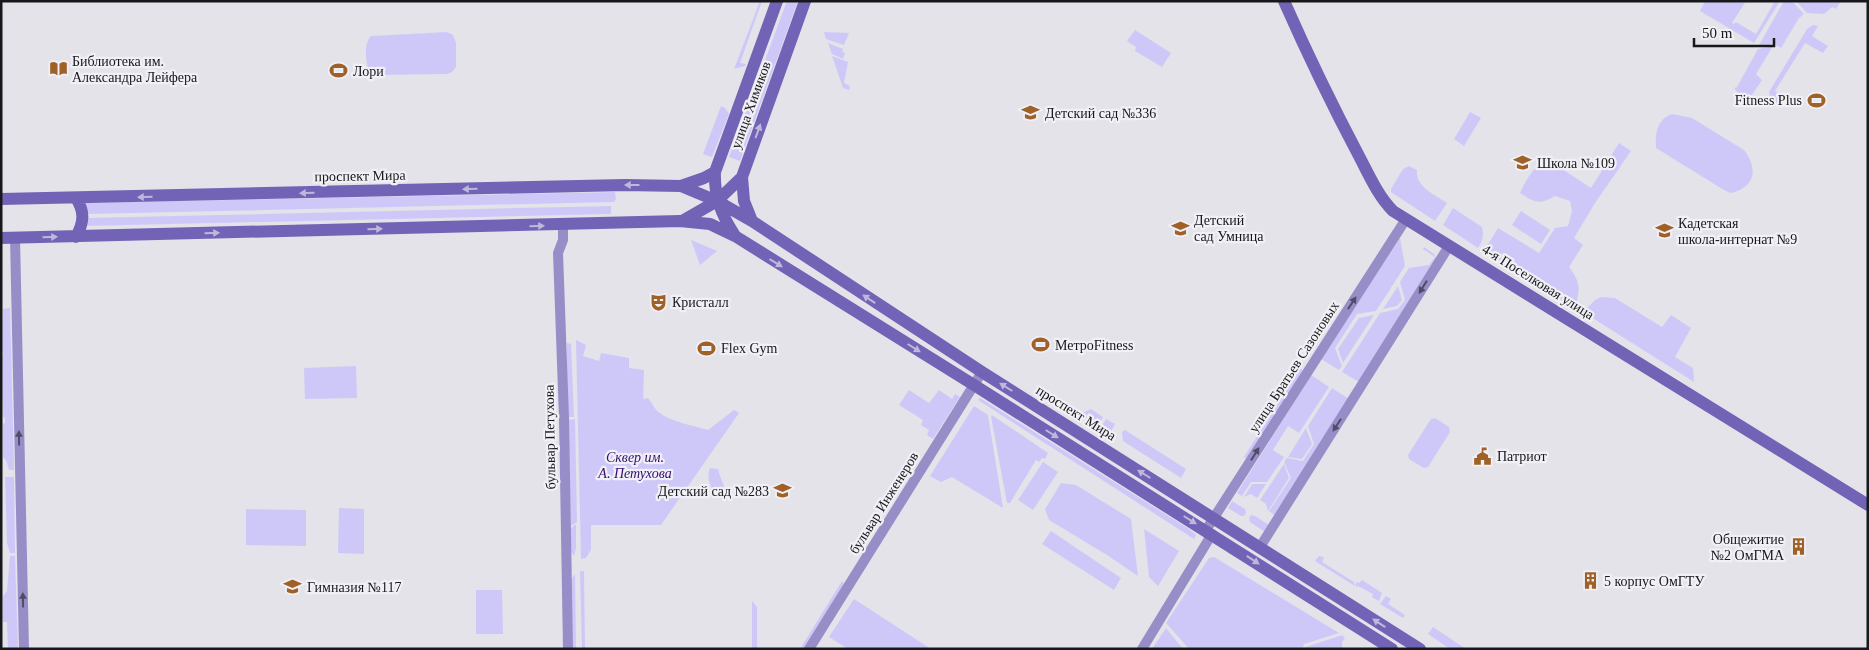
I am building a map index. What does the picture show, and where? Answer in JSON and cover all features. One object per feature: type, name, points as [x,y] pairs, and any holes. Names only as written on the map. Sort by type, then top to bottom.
[{"type":"main road","name":"улица Химиков","points":[[735,236],[724,219],[717,201],[715,172],[777,1]]},
{"type":"main road","name":"улица Химиков","points":[[752,221],[744,201],[742,177],[805,1]]},
{"type":"main road","name":"4-я Поселковая улица","points":[[1284,1],[1340,119],[1386,204],[1449,246],[1868,506]]},
{"type":"main road","points":[[681,186],[715,172]]},
{"type":"main road","points":[[682,222],[717,201],[742,177]]},
{"type":"main road","name":"проспект Мира","points":[[1,199],[625,185],[681,186],[717,201],[752,221],[982,372],[1420,649]]},
{"type":"main road","points":[[76,198],[82,207],[83,216],[81,227],[76,237]]},
{"type":"main road","points":[[1,238],[682,222],[710,224],[735,236],[1209,532],[1392,649]]},
{"type":"street","name":"улица Братьев Сазоновых","points":[[1142,649],[1209,532],[1215,518],[1406,219]]},
{"type":"street","name":"бульвар Петухова","points":[[563,226],[563,240],[558,253],[564,418],[568,649]]},
{"type":"street","points":[[15,238],[24,649]]},
{"type":"street","points":[[1260,547],[1449,246]]},
{"type":"street","name":"бульвар Инженеров","points":[[809,649],[982,372]]},
{"type":"green space","points":[[760,1],[762,1],[740,63],[746,64],[734,69]]},
{"type":"green space","points":[[787,1],[798,1],[740,161],[729,157]]},
{"type":"green space","points":[[1705,1],[1746,1],[1732,23],[1736,22],[1756,34],[1775,1],[1780,1],[1754,43],[1700,11]]},
{"type":"green space","points":[[1784,1],[1792,1],[1804,14],[1799,18],[1781,48],[1774,44],[1758,47]]},
{"type":"green space","points":[[1796,1],[1841,1],[1836,9],[1832,7],[1824,14],[1807,13]]},
{"type":"green space","points":[[1813,25],[1818,26],[1812,36],[1828,46],[1823,53],[1805,43],[1775,91],[1785,98],[1780,106],[1771,100],[1769,92],[1807,29]]},
{"type":"green space","points":[[1135,30],[1171,53],[1162,67],[1135,51],[1136,47],[1127,41]]},
{"type":"green space","points":[[447,32],[453,35],[456,43],[456,67],[452,72],[447,74],[376,75],[369,72],[366,48],[368,39],[371,36]]},
{"type":"green space","points":[[824,32],[849,33],[844,45],[826,39]]},
{"type":"green space","points":[[828,43],[843,49],[842,52],[845,53],[843,59],[832,54]]},
{"type":"green space","points":[[1773,46],[1756,74],[1762,80],[1752,95],[1740,95],[1734,88],[1737,87],[1758,49]]},
{"type":"green space","points":[[832,56],[848,62],[844,83],[850,86],[849,90],[843,88]]},
{"type":"green space","points":[[721,106],[729,114],[712,157],[703,154]]},
{"type":"green space","points":[[1470,112],[1481,118],[1464,146],[1454,139]]},
{"type":"green space","points":[[1672,114],[1692,118],[1744,150],[1753,170],[1750,182],[1731,193],[1656,148],[1656,137],[1660,123]]},
{"type":"green space","points":[[1619,143],[1631,151],[1595,203],[1574,238],[1583,245],[1569,267],[1576,277],[1578,286],[1575,308],[1484,251],[1498,228],[1539,253],[1555,228],[1568,226],[1572,211],[1570,201],[1555,196],[1538,202],[1520,193],[1532,172],[1535,168],[1550,161],[1591,188]]},
{"type":"green space","points":[[1409,166],[1417,170],[1417,176],[1422,186],[1447,203],[1435,221],[1391,192],[1403,169]]},
{"type":"green space","points":[[615,192],[616,199],[614,202],[87,214],[83,203]]},
{"type":"green space","points":[[611,206],[611,214],[85,226],[88,218]]},
{"type":"green space","points":[[1453,208],[1482,227],[1483,238],[1478,248],[1443,225]]},
{"type":"green space","points":[[1521,211],[1550,230],[1541,244],[1512,225]]},
{"type":"green space","points":[[1400,238],[1405,266],[1376,311],[1357,314],[1335,348],[1342,366],[1339,370],[1321,359]]},
{"type":"green space","points":[[691,240],[717,251],[700,265]]},
{"type":"green space","points":[[1424,247],[1434,254],[1436,258],[1359,382],[1342,372],[1380,313],[1398,309],[1405,300],[1400,282],[1409,268],[1429,265],[1435,257],[1423,249]]},
{"type":"green space","points":[[1398,286],[1402,300],[1397,306],[1383,309]]},
{"type":"green space","points":[[1601,297],[1615,298],[1662,327],[1671,315],[1691,328],[1675,357],[1693,368],[1694,382],[1583,312],[1595,300]]},
{"type":"green space","points":[[10,308],[14,470],[9,470],[3,457],[3,424],[5,423],[5,418],[3,417],[1,357],[3,356],[3,351],[1,351],[3,309]]},
{"type":"green space","points":[[1374,315],[1343,363],[1338,349],[1359,318]]},
{"type":"green space","name":"Сквер им. А. Петухова","points":[[576,340],[586,345],[583,356],[599,361],[601,353],[629,358],[629,368],[644,370],[643,399],[648,398],[657,411],[668,418],[708,430],[734,410],[739,413],[661,525],[591,525],[591,550],[586,558],[581,559]]},
{"type":"green space","points":[[567,343],[571,344],[574,417],[567,417]]},
{"type":"green space","points":[[356,366],[357,398],[305,399],[304,368]]},
{"type":"green space","points":[[1300,368],[1304,371],[1248,460],[1244,457]]},
{"type":"green space","points":[[1311,375],[1329,387],[1299,433],[1288,426],[1273,450],[1284,457],[1267,482],[1251,482],[1242,496],[1237,493]]},
{"type":"green space","points":[[1332,388],[1349,399],[1275,516],[1269,511],[1291,478],[1284,462],[1287,458],[1303,461],[1314,444],[1308,426]]},
{"type":"green space","points":[[909,390],[929,403],[939,390],[952,399],[955,394],[960,397],[933,439],[927,435],[929,430],[921,425],[923,420],[899,405]]},
{"type":"green space","points":[[980,398],[1189,529],[1196,535],[1194,539],[978,400]]},
{"type":"green space","points":[[974,406],[988,415],[1003,508],[952,477],[941,482],[930,476]]},
{"type":"green space","points":[[1091,409],[1103,417],[1099,425],[1080,414]]},
{"type":"green space","points":[[992,415],[1048,453],[1045,459],[1042,458],[1039,462],[1036,460],[1010,503],[1007,503]]},
{"type":"green space","points":[[1435,418],[1449,427],[1450,432],[1428,467],[1424,468],[1409,459],[1408,455],[1431,419]]},
{"type":"green space","points":[[575,419],[577,522],[571,526],[567,420]]},
{"type":"green space","points":[[1106,419],[1115,424],[1110,433],[1101,427]]},
{"type":"green space","points":[[1306,428],[1312,444],[1302,459],[1288,457]]},
{"type":"green space","points":[[1125,430],[1186,469],[1181,478],[1123,441],[1122,432]]},
{"type":"green space","points":[[1043,462],[1058,472],[1033,510],[1018,500]]},
{"type":"green space","points":[[1284,464],[1289,478],[1268,511],[1266,504],[1260,500]]},
{"type":"green space","points":[[710,468],[718,469],[725,489],[724,501],[716,495],[709,482]]},
{"type":"green space","points":[[5,477],[14,477],[15,553],[10,553],[7,543]]},
{"type":"green space","points":[[1061,483],[1076,485],[1131,519],[1138,576],[1049,520],[1045,509]]},
{"type":"green space","points":[[1252,484],[1266,484],[1257,498],[1251,494],[1244,497]]},
{"type":"green space","points":[[1232,501],[1245,509],[1246,513],[1244,516],[1228,508]]},
{"type":"green space","points":[[339,508],[364,509],[364,554],[338,553]]},
{"type":"green space","points":[[246,509],[306,510],[306,546],[246,545]]},
{"type":"green space","points":[[1251,515],[1269,525],[1265,532],[1250,522],[1249,518]]},
{"type":"green space","points":[[576,524],[574,556],[571,552],[570,529]]},
{"type":"green space","points":[[1144,529],[1179,551],[1158,586],[1149,577]]},
{"type":"green space","points":[[1051,531],[1121,578],[1114,590],[1042,544]]},
{"type":"green space","points":[[10,556],[15,556],[18,649],[8,649],[7,622],[3,622],[3,596],[7,591]]},
{"type":"green space","points":[[1319,556],[1324,557],[1322,562],[1354,582],[1355,586],[1315,561]]},
{"type":"green space","points":[[1214,557],[1339,633],[1304,644],[1303,648],[1342,635],[1345,638],[1342,642],[1342,649],[1189,649],[1166,623],[1209,558]]},
{"type":"green space","points":[[580,571],[584,571],[585,649],[582,649]]},
{"type":"green space","points":[[575,574],[576,649],[572,649],[571,580]]},
{"type":"green space","points":[[1362,580],[1382,593],[1379,601],[1372,597],[1373,594],[1358,586],[1356,587],[1356,582],[1359,583]]},
{"type":"green space","points":[[842,581],[844,584],[803,649],[800,649]]},
{"type":"green space","points":[[476,590],[502,590],[503,634],[476,634]]},
{"type":"green space","points":[[1386,596],[1391,599],[1388,604],[1405,615],[1403,618],[1380,604]]},
{"type":"green space","points":[[854,599],[931,649],[848,649],[829,637]]},
{"type":"green space","points":[[752,601],[757,607],[757,649],[752,649]]},
{"type":"green space","points":[[1433,627],[1466,649],[1450,649],[1428,634]]},
{"type":"green space","points":[[1166,628],[1183,649],[1152,649]]},
{"type":"place","name":"Библиотека им. Александра Лейфера","points":[[58,69]]},
{"type":"place","name":"Лори","points":[[339,71]]},
{"type":"place","name":"Fitness Plus","points":[[1816,100]]},
{"type":"place","name":"Детский сад №336","points":[[1031,113]]},
{"type":"place","name":"Школа №109","points":[[1523,163]]},
{"type":"place","name":"Детский сад Умница","points":[[1180,228]]},
{"type":"place","name":"Кадетская школа-интернат №9","points":[[1664,231]]},
{"type":"place","name":"Кристалл","points":[[658,302]]},
{"type":"place","name":"МетроFitness","points":[[1041,345]]},
{"type":"place","name":"Flex Gym","points":[[707,348]]},
{"type":"place","name":"Патриот","points":[[1483,456]]},
{"type":"place","name":"Детский сад №283","points":[[783,491]]},
{"type":"place","name":"Общежитие №2 ОмГМА","points":[[1798,547]]},
{"type":"place","name":"5 корпус ОмГТУ","points":[[1590,581]]},
{"type":"place","name":"Гимназия №117","points":[[293,587]]}]
